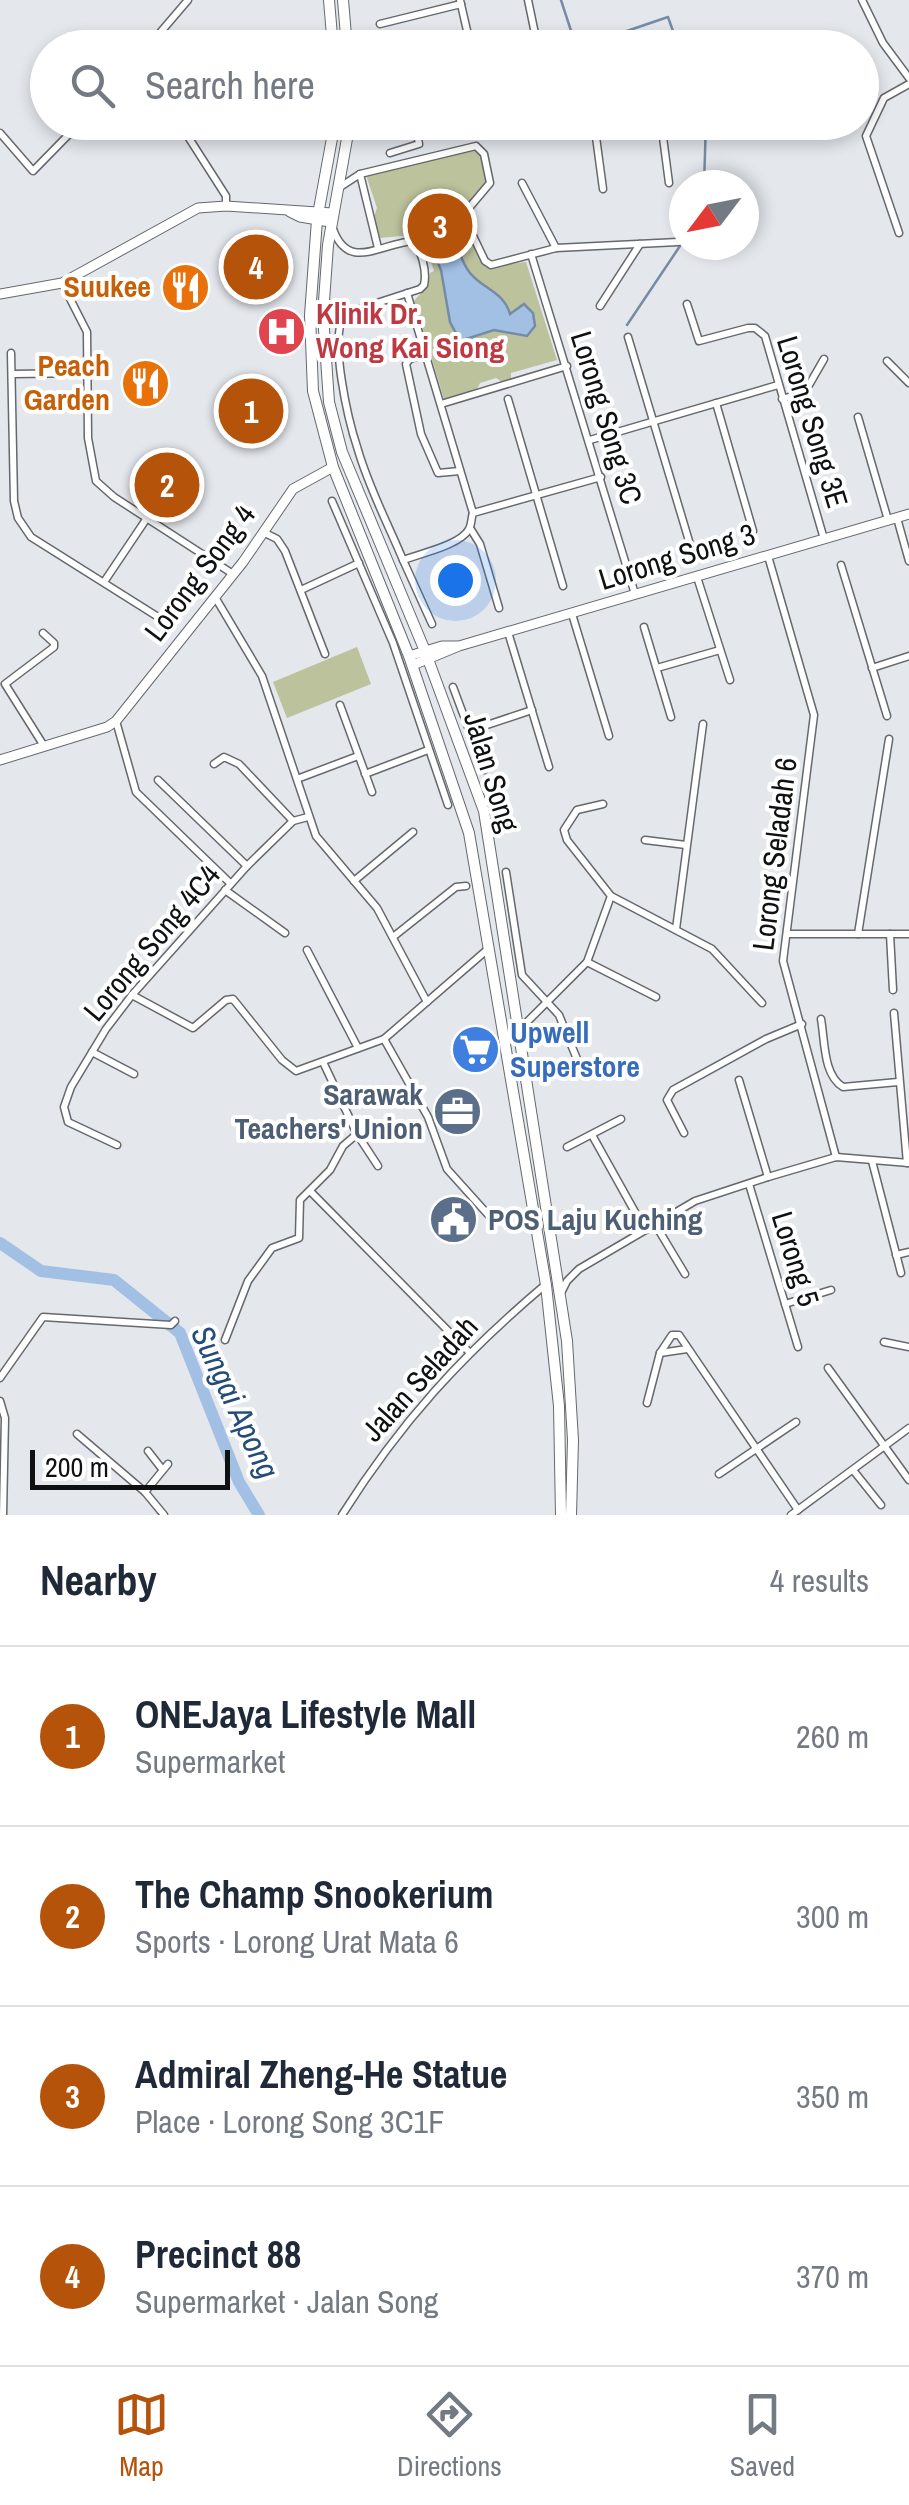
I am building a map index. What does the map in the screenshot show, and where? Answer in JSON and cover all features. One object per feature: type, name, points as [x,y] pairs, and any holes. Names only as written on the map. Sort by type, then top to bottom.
[{"type":"main road","points":[[330,0],[332,30]]},
{"type":"main road","points":[[343,0],[346,30]]},
{"type":"main road","name":"Jalan Song","points":[[332,140],[318,216],[310,316],[311,368],[318,415],[333,467],[411,660],[469,833],[546,1285],[560,1406],[562,1515]]},
{"type":"main road","name":"Jalan Song","points":[[346,140],[331,217],[323,315],[329,402],[342,452],[427,655],[484,811],[560,1294],[573,1440],[571,1515]]},
{"type":"main road","points":[[488,948],[495,939],[499,920]]},
{"type":"main road","points":[[505,1046],[510,1034],[518,1031]]},
{"type":"street","points":[[162,30],[188,0]]},
{"type":"street","points":[[528,0],[534,30]]},
{"type":"street","points":[[864,0],[877,30]]},
{"type":"street","points":[[380,24],[460,2],[467,30]]},
{"type":"street","points":[[879,34],[909,81],[884,98],[879,109]]},
{"type":"street","points":[[0,133],[32,171],[63,140]]},
{"type":"street","points":[[190,140],[226,198],[226,206]]},
{"type":"street","points":[[390,153],[419,144],[418,140]]},
{"type":"street","points":[[596,140],[603,189]]},
{"type":"street","points":[[664,140],[669,177]]},
{"type":"street","points":[[867,140],[899,233]]},
{"type":"street","points":[[336,190],[360,174],[478,147],[484,154],[490,183],[463,215],[484,261],[494,264],[556,248],[669,242]]},
{"type":"street","points":[[360,174],[378,248]]},
{"type":"street","points":[[522,183],[556,248]]},
{"type":"street","points":[[0,294],[62,284],[189,212],[226,206],[290,212],[300,217],[331,217],[336,239],[348,253],[406,242],[416,244],[426,280],[420,288],[346,313],[340,321],[339,354],[358,452],[432,624]]},
{"type":"street","points":[[600,306],[641,244]]},
{"type":"street","name":"Lorong Song 3C","points":[[532,254],[635,594]]},
{"type":"street","points":[[62,284],[86,327],[88,438],[96,481],[233,574]]},
{"type":"street","points":[[407,292],[473,513],[470,528],[480,544],[499,608]]},
{"type":"street","name":"Lorong Song 3E","points":[[687,304],[699,341],[748,328],[765,336],[824,539]]},
{"type":"street","points":[[628,337],[692,551]]},
{"type":"street","points":[[11,354],[14,502],[18,518],[31,536],[166,622]]},
{"type":"street","points":[[426,354],[410,358],[406,364],[418,421],[438,473],[460,471]]},
{"type":"street","points":[[782,398],[805,392],[824,359]]},
{"type":"street","points":[[887,361],[909,383]]},
{"type":"street","points":[[441,404],[567,366]]},
{"type":"street","points":[[13,374],[88,373]]},
{"type":"street","points":[[590,440],[778,385]]},
{"type":"street","points":[[508,399],[563,586]]},
{"type":"street","points":[[716,403],[754,531]]},
{"type":"street","points":[[858,418],[909,561]]},
{"type":"street","name":"Lorong Song 4","points":[[116,721],[233,574],[296,486],[333,467]]},
{"type":"street","points":[[473,513],[600,477]]},
{"type":"street","points":[[332,501],[393,643],[448,805]]},
{"type":"street","name":"Lorong Song 3","points":[[411,660],[909,514]]},
{"type":"street","points":[[104,582],[147,518]]},
{"type":"street","points":[[404,560],[444,546],[470,528]]},
{"type":"street","points":[[263,532],[281,543],[326,654]]},
{"type":"street","name":"Lorong Seladah 6","points":[[768,556],[814,716],[783,961],[836,1158]]},
{"type":"street","points":[[301,590],[359,563]]},
{"type":"street","points":[[842,565],[887,716]]},
{"type":"street","points":[[697,577],[730,680]]},
{"type":"street","points":[[215,597],[262,676],[318,841],[377,908],[427,1002]]},
{"type":"street","points":[[572,614],[609,736]]},
{"type":"street","points":[[644,627],[671,717]]},
{"type":"street","points":[[42,632],[54,647],[2,683],[44,746]]},
{"type":"street","points":[[508,632],[549,767]]},
{"type":"street","points":[[657,668],[720,650]]},
{"type":"street","points":[[872,668],[909,656]]},
{"type":"street","points":[[453,687],[484,770]]},
{"type":"street","points":[[340,705],[372,792]]},
{"type":"street","points":[[469,732],[532,710]]},
{"type":"street","points":[[0,760],[116,721],[136,792],[227,886],[285,933]]},
{"type":"street","points":[[676,929],[703,724]]},
{"type":"street","points":[[858,934],[889,739]]},
{"type":"street","points":[[365,774],[428,750]]},
{"type":"street","points":[[214,764],[224,756],[239,764],[294,820],[308,817]]},
{"type":"street","points":[[296,779],[358,756]]},
{"type":"street","points":[[158,780],[246,866]]},
{"type":"street","points":[[602,804],[577,810],[564,830],[566,840],[611,896],[712,949],[762,1003]]},
{"type":"street","name":"Lorong Song 4C4","points":[[118,1145],[68,1122],[66,1098],[132,995],[227,886],[294,820]]},
{"type":"street","points":[[354,881],[412,832]]},
{"type":"street","points":[[645,840],[686,845]]},
{"type":"street","points":[[506,872],[522,975],[559,1015],[578,1064]]},
{"type":"street","points":[[393,936],[456,887],[466,886]]},
{"type":"street","points":[[518,1031],[587,962],[611,896]]},
{"type":"street","points":[[788,934],[909,934]]},
{"type":"street","points":[[890,934],[893,990]]},
{"type":"street","points":[[132,995],[193,1028],[226,1000],[233,999],[289,1068],[308,1068],[384,1039],[488,948]]},
{"type":"street","points":[[307,950],[358,1048]]},
{"type":"street","points":[[587,962],[656,996]]},
{"type":"street","points":[[560,1294],[579,1269],[695,1202],[836,1158],[908,1163],[894,1012]]},
{"type":"street","points":[[821,1019],[830,1075],[837,1085],[898,1082]]},
{"type":"street","points":[[684,1133],[667,1100],[672,1090],[802,1024]]},
{"type":"street","points":[[384,1039],[428,1117],[447,1169],[492,1219]]},
{"type":"street","points":[[92,1052],[134,1074]]},
{"type":"street","points":[[323,1062],[357,1134],[378,1166]]},
{"type":"street","points":[[739,1080],[768,1177]]},
{"type":"street","points":[[566,1148],[622,1119]]},
{"type":"street","points":[[225,1340],[248,1280],[272,1248],[299,1238],[300,1200],[330,1170],[343,1146],[357,1134]]},
{"type":"street","points":[[592,1136],[646,1230]]},
{"type":"street","points":[[872,1161],[901,1274]]},
{"type":"street","name":"Lorong 5","points":[[748,1184],[798,1347]]},
{"type":"street","points":[[310,1191],[470,1353]]},
{"type":"street","points":[[655,1224],[685,1274]]},
{"type":"street","points":[[896,1255],[909,1252]]},
{"type":"street","points":[[556,1262],[565,1268],[579,1269]]},
{"type":"street","name":"Jalan Seladah","points":[[342,1515],[402,1426],[470,1353],[546,1285]]},
{"type":"street","points":[[785,1304],[831,1290]]},
{"type":"street","points":[[0,1378],[44,1317],[173,1324]]},
{"type":"street","points":[[647,1403],[660,1353],[672,1334],[679,1335],[799,1512],[909,1428]]},
{"type":"street","points":[[884,1342],[909,1347]]},
{"type":"street","points":[[660,1353],[687,1349]]},
{"type":"street","points":[[828,1368],[909,1480]]},
{"type":"street","points":[[0,1401],[5,1418],[2,1515]]},
{"type":"street","points":[[719,1474],[796,1422]]},
{"type":"street","points":[[78,1434],[146,1492],[164,1515]]},
{"type":"street","points":[[146,1492],[165,1467],[148,1451]]},
{"type":"street","points":[[854,1470],[881,1505]]},
{"type":"green space","points":[[472,148],[479,150],[489,179],[461,214],[462,222],[486,267],[526,262],[557,360],[511,373],[511,379],[502,382],[496,378],[480,383],[477,389],[444,399],[427,343],[430,340],[414,301],[434,271],[427,249],[412,235],[380,238],[373,219],[377,208],[366,175]]},
{"type":"green space","points":[[357,647],[371,684],[287,718],[273,682]]},
{"type":"water","points":[[452,226],[470,273],[503,301],[510,314],[524,304],[533,313],[535,326],[527,336],[494,330],[460,341],[450,322],[441,270],[426,234]]},
{"type":"waterway","points":[[561,0],[571,30]]},
{"type":"waterway","points":[[630,30],[668,17],[673,30]]},
{"type":"waterway","points":[[704,170],[705,140]]},
{"type":"waterway","points":[[627,325],[671,260]]},
{"type":"waterway","name":"Sungai Apong","points":[[0,1243],[41,1271],[114,1280],[180,1333],[239,1482],[259,1515]]},
{"type":"place","name":"Admiral Zheng-He Statue","points":[[440,226]]},
{"type":"place","name":"Precinct 88","points":[[256,267]]},
{"type":"place","name":"Suukee","points":[[186,287]]},
{"type":"place","name":"Klinik Dr. Wong Kai Siong","points":[[281,331]]},
{"type":"place","name":"Peach Garden","points":[[145,383]]},
{"type":"place","name":"ONEJaya Lifestyle Mall","points":[[251,411]]},
{"type":"place","name":"The Champ Snookerium","points":[[167,485]]},
{"type":"place","name":"Upwell Superstore","points":[[475,1050]]},
{"type":"place","name":"Sarawak Teachers' Union","points":[[458,1112]]},
{"type":"place","name":"POS Laju Kuching","points":[[453,1220]]}]
